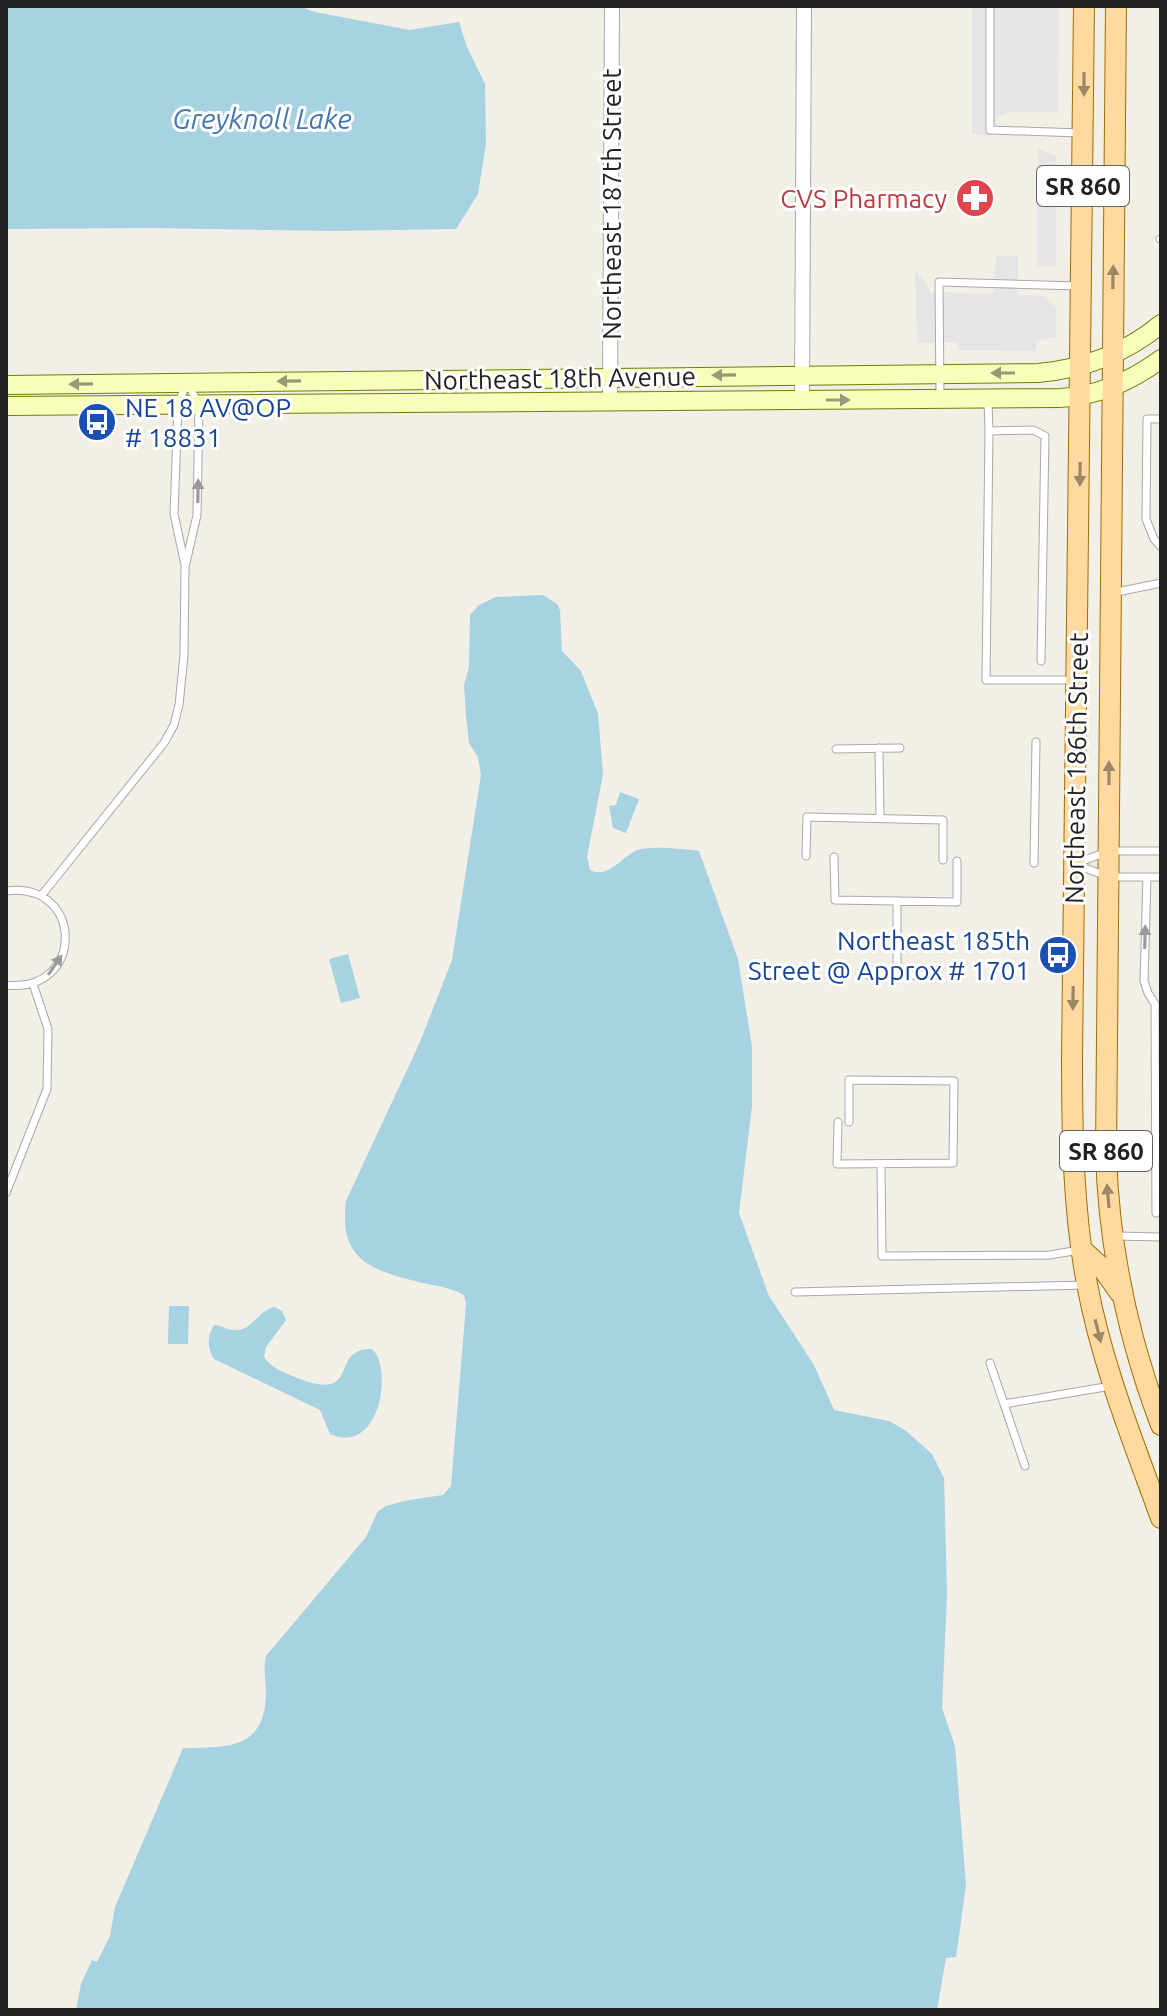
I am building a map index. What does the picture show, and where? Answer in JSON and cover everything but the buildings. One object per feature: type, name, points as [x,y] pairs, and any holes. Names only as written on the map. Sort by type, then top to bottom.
[{"type":"main road","name":"Northeast 186th Street","points":[[1084,6],[1072,1091],[1076,1198],[1087,1285],[1113,1385],[1161,1518]]},
{"type":"main road","name":"Northeast 186th Street","points":[[1116,6],[1105,1128],[1107,1182],[1124,1300],[1135,1349],[1160,1417]]},
{"type":"main road","points":[[1076,1198],[1096,1227],[1113,1236]]},
{"type":"main road","points":[[1081,1249],[1103,1269],[1124,1300]]},
{"type":"street","name":"Northeast 187th Street","points":[[610,401],[612,6]]},
{"type":"street","points":[[802,400],[804,6]]},
{"type":"street","name":"Northeast 18th Avenue","points":[[6,385],[1038,373],[1112,355],[1161,324]]},
{"type":"street","name":"Northeast 18th Avenue","points":[[6,406],[1081,396],[1112,388],[1161,359]]},
{"type":"lane","points":[[990,6],[990,130],[1083,133]]},
{"type":"lane","points":[[940,399],[939,282],[1082,286]]},
{"type":"lane","points":[[367,380],[367,403]]},
{"type":"lane","points":[[41,896],[164,743],[174,725],[182,679],[185,567],[197,515],[199,405],[187,382]]},
{"type":"lane","points":[[185,567],[174,514],[178,405],[187,382]]},
{"type":"lane","points":[[987,398],[986,680],[1077,680]]},
{"type":"lane","points":[[1161,419],[1147,419],[1146,519],[1161,547]]},
{"type":"lane","points":[[989,431],[1033,430],[1045,436],[1041,661]]},
{"type":"lane","points":[[1110,594],[1161,583]]},
{"type":"lane","points":[[1034,863],[1036,742]]},
{"type":"lane","points":[[879,748],[880,818]]},
{"type":"lane","points":[[836,749],[900,748]]},
{"type":"lane","points":[[806,856],[807,817],[880,818],[943,820],[943,860]]},
{"type":"lane","points":[[1075,864],[1109,851],[1161,851]]},
{"type":"lane","points":[[834,857],[835,900],[957,902],[957,861]]},
{"type":"lane","points":[[1075,864],[1109,877],[1161,877]]},
{"type":"lane","points":[[1147,877],[1144,981],[1155,1004],[1156,1213]]},
{"type":"lane","points":[[6,891],[20,889],[41,896],[58,911],[65,925],[66,941],[62,957],[53,971],[33,984],[6,985]]},
{"type":"lane","points":[[897,901],[897,975]]},
{"type":"lane","points":[[868,975],[926,975]]},
{"type":"lane","points":[[6,1193],[47,1089],[48,1029],[33,984]]},
{"type":"lane","points":[[838,1122],[837,1164],[953,1163],[954,1081],[849,1080],[849,1122]]},
{"type":"lane","points":[[881,1164],[882,1256],[1050,1255],[1081,1249]]},
{"type":"lane","points":[[1113,1236],[1161,1237]]},
{"type":"lane","points":[[795,1292],[1087,1285]]},
{"type":"lane","points":[[990,1363],[1025,1466]]},
{"type":"lane","points":[[1004,1404],[1113,1385]]},
{"type":"shaded area","points":[[972,6],[1059,6],[1058,112],[1010,112],[998,116],[990,136],[972,134]]},
{"type":"shaded area","points":[[1038,149],[1056,156],[1056,266],[1037,267]]},
{"type":"shaded area","points":[[996,256],[1018,256],[1018,295],[1045,296],[1056,307],[1056,337],[1036,341],[1036,351],[958,350],[958,342],[917,343],[915,269],[931,292],[993,294]]},
{"type":"water","name":"Greyknoll Lake","points":[[6,6],[298,6],[410,30],[459,22],[485,84],[486,144],[478,194],[456,229],[6,229]]},
{"type":"water","points":[[543,595],[557,604],[560,610],[562,651],[581,671],[598,714],[603,774],[587,857],[590,870],[608,870],[640,849],[699,851],[738,959],[752,1047],[752,1106],[739,1213],[769,1296],[814,1365],[834,1410],[889,1421],[905,1430],[932,1454],[944,1478],[947,1594],[942,1708],[955,1746],[966,1885],[956,1957],[946,1958],[937,2010],[76,2010],[81,1984],[92,1960],[97,1962],[110,1936],[115,1907],[183,1748],[228,1745],[250,1736],[264,1713],[266,1656],[366,1537],[378,1511],[409,1500],[443,1495],[451,1486],[466,1304],[464,1295],[370,1265],[352,1247],[347,1235],[346,1201],[420,1042],[452,960],[481,775],[478,757],[469,743],[466,715],[464,685],[469,667],[470,615],[479,605],[496,597]]},
{"type":"water","points":[[620,792],[639,799],[626,833],[613,828],[609,806],[616,805]]},
{"type":"water","points":[[348,954],[360,998],[341,1003],[329,959]]},
{"type":"water","points":[[169,1306],[189,1306],[188,1344],[168,1344]]},
{"type":"water","points":[[275,1307],[282,1311],[286,1320],[266,1347],[264,1357],[286,1373],[316,1384],[330,1384],[338,1380],[351,1357],[359,1351],[372,1349],[378,1359],[381,1390],[371,1422],[361,1433],[347,1437],[330,1434],[320,1410],[214,1359],[209,1342],[214,1325],[231,1330],[241,1329]]},
{"type":"place","name":"CVS Pharmacy","points":[[975,198]]},
{"type":"place","name":"NE 18 AV@OP # 18831","points":[[97,422]]},
{"type":"place","name":"Northeast 185th Street @ Approx # 1701","points":[[1058,955]]}]
